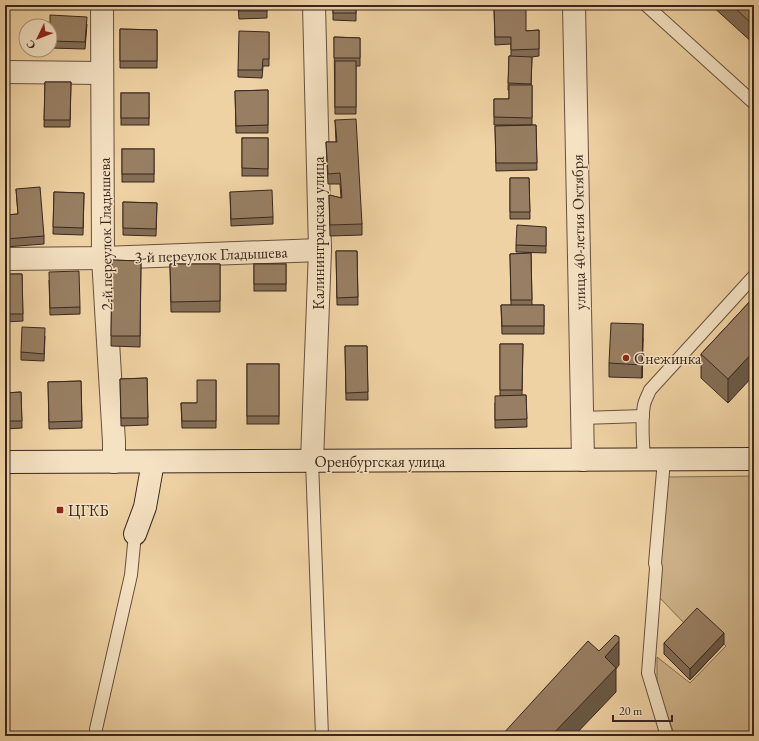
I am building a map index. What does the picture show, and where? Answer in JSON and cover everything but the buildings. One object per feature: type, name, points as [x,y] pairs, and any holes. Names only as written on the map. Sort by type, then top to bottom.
[{"type":"street","name":"2-й переулок Гладышева","points":[[102,5],[103,258],[114,462]]},
{"type":"street","name":"Калининградская улица","points":[[312,461],[320,250],[314,5]]},
{"type":"street","name":"улица 40-летия Октября","points":[[574,5],[583,460]]},
{"type":"street","points":[[5,72],[102,73]]},
{"type":"street","name":"3-й переулок Гладышева","points":[[5,259],[103,258],[320,250]]},
{"type":"street","name":"Оренбургская улица","points":[[5,462],[754,459]]},
{"type":"street","points":[[135,534],[145,507],[154,462]]},
{"type":"lane","points":[[646,5],[754,103]]},
{"type":"lane","points":[[666,736],[648,673],[656,568],[654,460],[643,416],[644,404],[650,390],[754,276]]},
{"type":"lane","points":[[582,418],[643,416]]},
{"type":"lane","points":[[312,461],[322,736]]},
{"type":"lane","points":[[96,736],[96,729],[132,575],[135,534]]},
{"type":"shaded area","points":[[754,476],[754,736],[675,736],[657,688],[657,657],[690,683],[726,646],[695,616],[685,624],[658,596],[668,477]]},
{"type":"place","name":"Снежинка","points":[[626,358]]},
{"type":"place","name":"ЦГКБ","points":[[60,510]]}]
